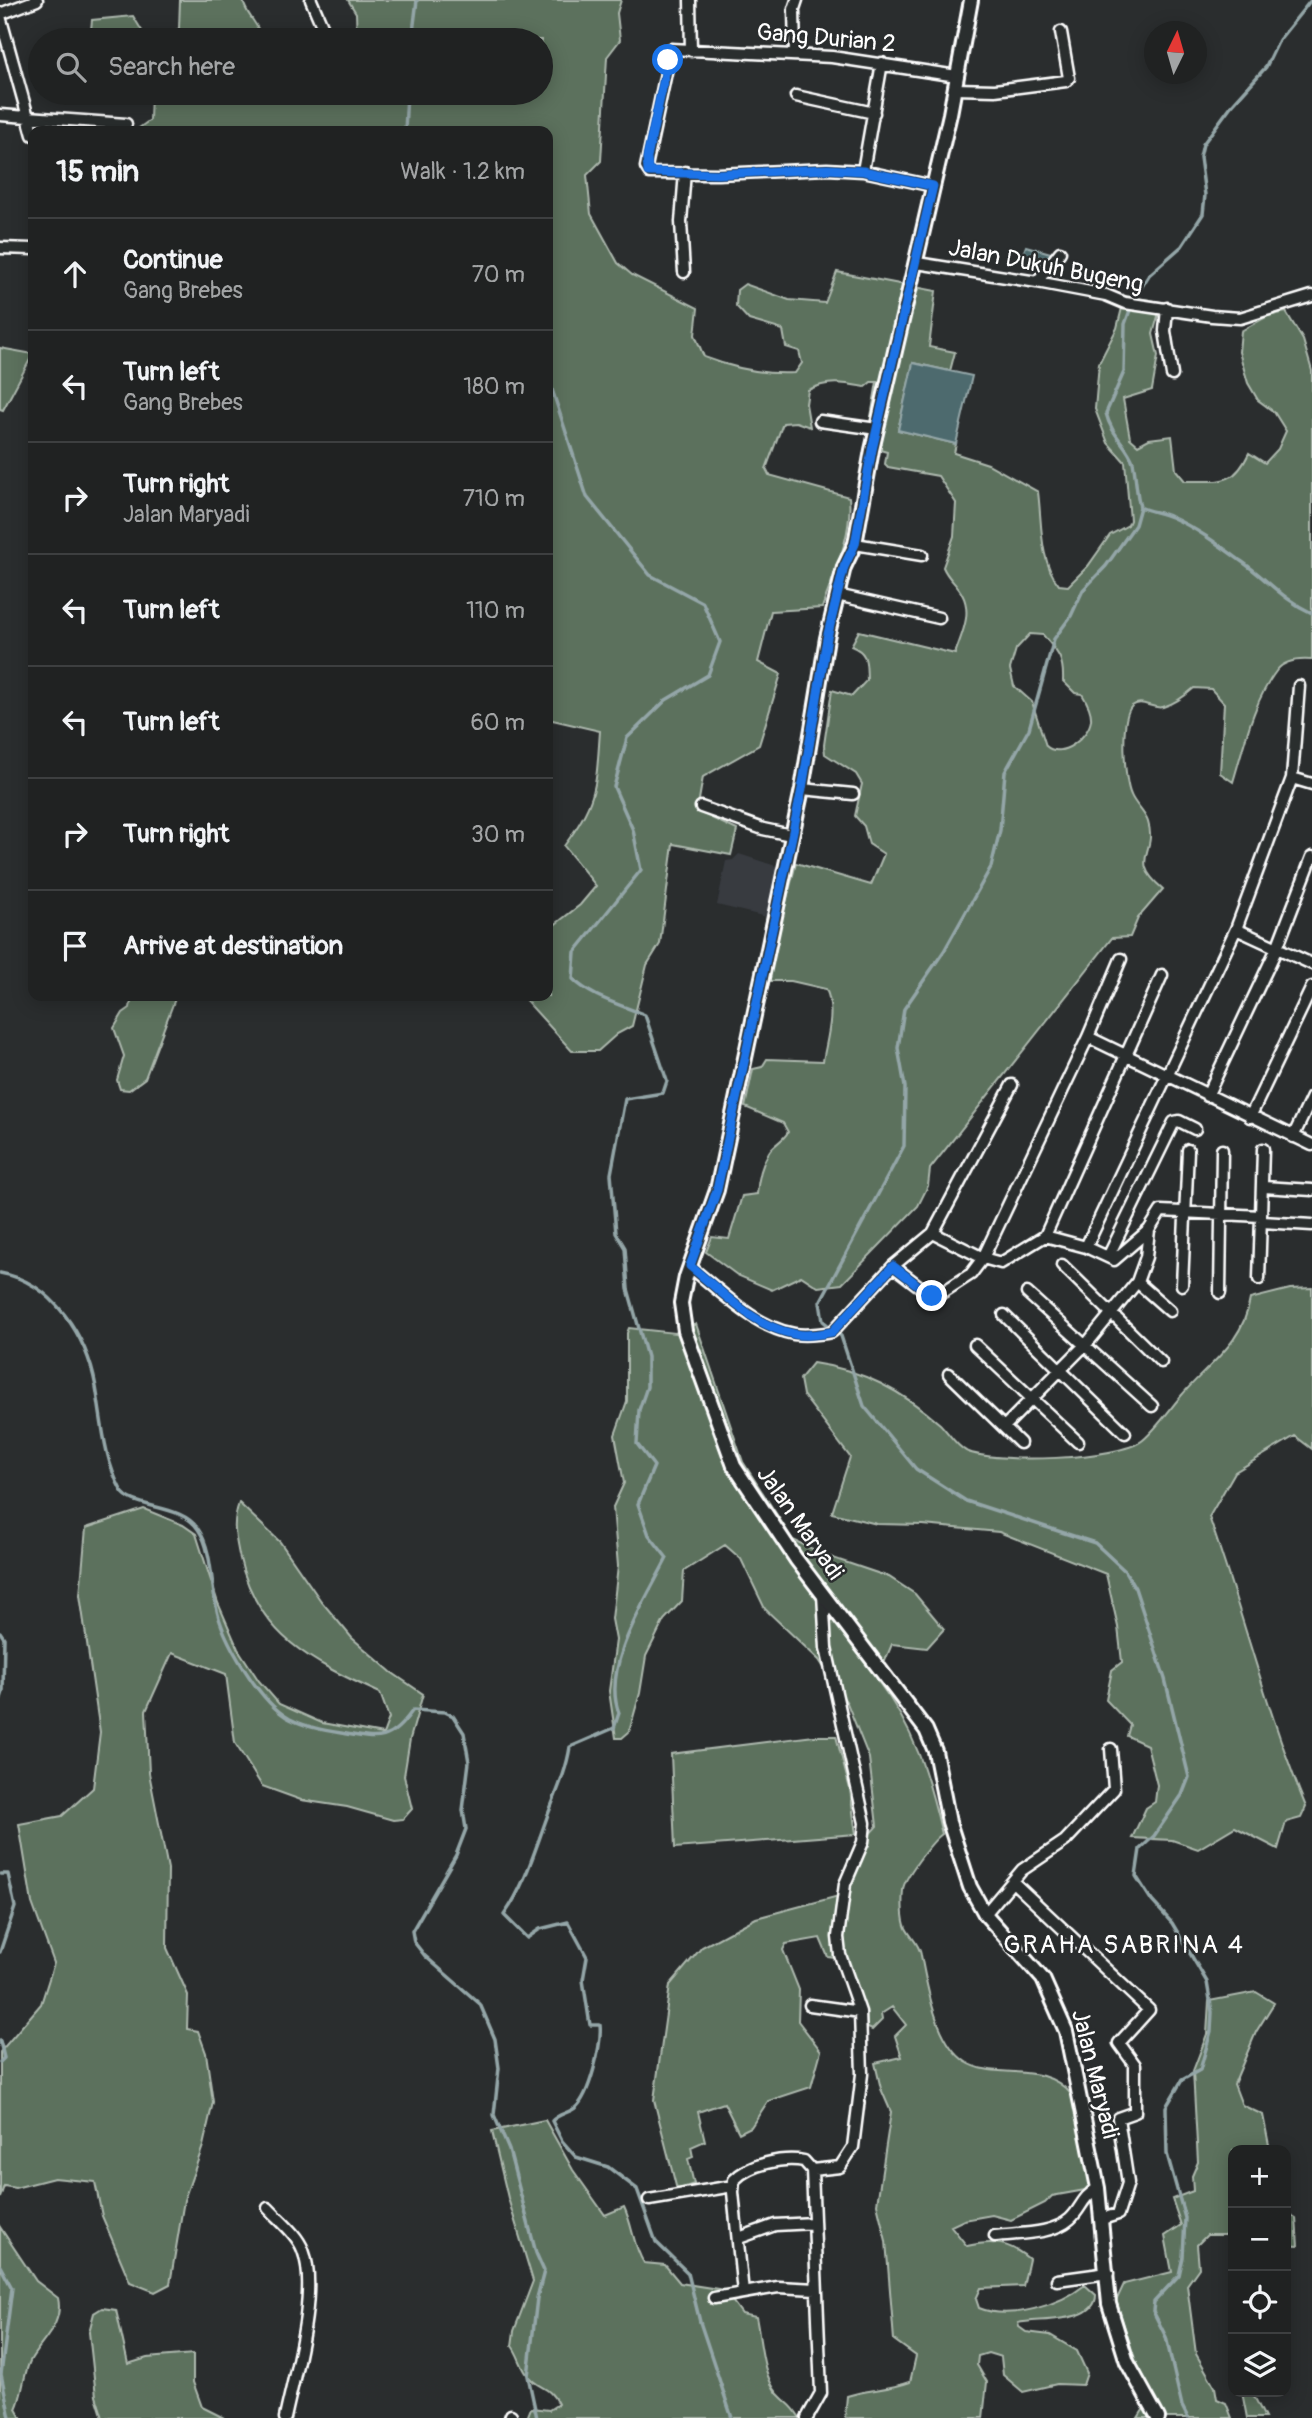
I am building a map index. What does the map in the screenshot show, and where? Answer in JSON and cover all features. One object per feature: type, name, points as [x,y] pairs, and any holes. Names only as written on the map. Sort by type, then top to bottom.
[{"type":"street","points":[[31,126],[0,15],[37,0]]},
{"type":"street","points":[[311,0],[323,28]]},
{"type":"street","points":[[690,0],[691,51],[670,51],[646,167],[650,173],[863,171],[933,186]]},
{"type":"street","points":[[795,55],[794,9],[797,0]]},
{"type":"street","name":"Jalan Maryadi","points":[[971,0],[956,83],[877,429],[855,544],[844,567],[837,595],[812,715],[802,789],[717,1190],[682,1292],[682,1321],[729,1456],[758,1504],[926,1730],[935,1751],[949,1822],[963,1870],[985,1914],[1038,1971],[1056,2005],[1066,2031],[1098,2188],[1109,2304],[1127,2362],[1158,2418]]},
{"type":"street","name":"Gang Durian 2","points":[[691,51],[795,55],[882,63],[956,83],[995,90],[1066,82],[1069,78],[1069,63],[1061,32]]},
{"type":"street","points":[[863,171],[882,63]]},
{"type":"street","points":[[796,96],[874,113]]},
{"type":"street","points":[[0,115],[127,124]]},
{"type":"street","points":[[684,272],[681,222],[685,172]]},
{"type":"street","points":[[0,248],[28,249]]},
{"type":"street","points":[[1037,282],[1060,252]]},
{"type":"street","name":"Jalan Dukuh Bugeng","points":[[916,264],[1037,282],[1106,295],[1125,303],[1240,318],[1312,296]]},
{"type":"street","name":"Jalan Dukuh Bugeng","points":[[1167,308],[1165,331],[1172,375]]},
{"type":"street","points":[[820,421],[877,429]]},
{"type":"street","points":[[855,544],[922,555]]},
{"type":"street","points":[[837,595],[939,618]]},
{"type":"street","points":[[1086,1247],[1236,929],[1292,778],[1299,686]]},
{"type":"street","points":[[1292,778],[1312,784]]},
{"type":"street","points":[[802,789],[853,794]]},
{"type":"street","points":[[701,807],[763,829],[791,835]]},
{"type":"street","points":[[1208,1096],[1277,947],[1312,857]]},
{"type":"street","points":[[1236,929],[1312,964]]},
{"type":"street","points":[[893,1266],[932,1296],[937,1296],[971,1274],[983,1258],[1088,1037],[1121,959]]},
{"type":"street","points":[[933,1233],[983,1258],[1001,1263],[1045,1236],[1162,975]]},
{"type":"street","points":[[1250,1117],[1312,986]]},
{"type":"street","points":[[1088,1037],[1312,1146]]},
{"type":"street","points":[[690,1266],[729,1299],[780,1329],[805,1335],[835,1330],[893,1266],[933,1233],[1012,1085]]},
{"type":"street","points":[[1293,1137],[1312,1097]]},
{"type":"street","points":[[1108,1257],[1174,1122],[1180,1121],[1195,1129]]},
{"type":"street","points":[[1259,1279],[1263,1149]]},
{"type":"street","points":[[1182,1285],[1188,1150]]},
{"type":"street","points":[[1220,1293],[1222,1150]]},
{"type":"street","points":[[1263,1187],[1312,1190]]},
{"type":"street","points":[[1045,1236],[1086,1247],[1114,1260],[1120,1258],[1128,1245],[1149,1230],[1161,1211],[1312,1225]]},
{"type":"street","points":[[1004,1427],[1085,1345],[1137,1282],[1146,1257],[1149,1230]]},
{"type":"street","points":[[1062,1265],[1161,1362]]},
{"type":"street","points":[[1137,1282],[1170,1311]]},
{"type":"street","points":[[1027,1293],[1152,1406]]},
{"type":"street","points":[[1004,1315],[1125,1433]]},
{"type":"street","points":[[975,1345],[1078,1442]]},
{"type":"street","points":[[949,1374],[1020,1443]]},
{"type":"street","points":[[812,2170],[841,2167],[852,2154],[862,2074],[860,2012],[840,1955],[838,1937],[845,1884],[863,1842],[865,1823],[826,1648],[823,1593]]},
{"type":"street","points":[[985,1914],[1033,1860],[1065,1841],[1091,1810],[1114,1789],[1111,1749]]},
{"type":"street","points":[[1013,1882],[1149,2010],[1119,2043],[1135,2065],[1135,2112],[1118,2118],[1128,2183],[1118,2214],[1102,2219]]},
{"type":"street","points":[[810,2005],[860,2012]]},
{"type":"street","points":[[744,2293],[733,2186],[739,2174],[778,2161],[804,2161],[812,2170],[821,2393],[807,2418]]},
{"type":"street","points":[[649,2200],[733,2186]]},
{"type":"street","points":[[995,2236],[1056,2228],[1076,2214],[1081,2200],[1098,2188]]},
{"type":"street","points":[[268,2208],[303,2251],[306,2274],[305,2322],[285,2418]]},
{"type":"street","points":[[739,2238],[775,2225],[814,2223]]},
{"type":"street","points":[[1057,2280],[1108,2273]]},
{"type":"street","points":[[714,2298],[778,2287],[816,2288]]},
{"type":"shaded area","points":[[739,854],[782,868],[771,918],[717,905],[726,861],[733,860]]},
{"type":"green space","points":[[180,0],[243,0],[257,28],[179,28]]},
{"type":"green space","points":[[348,0],[621,0],[617,13],[620,40],[607,57],[601,161],[587,175],[591,214],[618,263],[632,275],[698,308],[695,335],[704,357],[760,372],[795,373],[802,363],[799,351],[786,347],[783,330],[749,320],[736,306],[737,290],[745,284],[789,300],[825,303],[837,272],[936,291],[929,347],[955,352],[950,371],[913,363],[898,430],[956,444],[954,453],[988,464],[1038,492],[1045,553],[1059,585],[1068,586],[1088,566],[1110,535],[1128,525],[1130,520],[1125,462],[1108,443],[1095,409],[1099,363],[1117,328],[1125,296],[1162,302],[1153,334],[1158,356],[1152,390],[1123,399],[1130,438],[1138,445],[1149,439],[1172,436],[1176,470],[1185,481],[1216,481],[1230,477],[1237,472],[1249,453],[1265,463],[1278,449],[1286,431],[1274,412],[1258,400],[1248,383],[1239,352],[1241,331],[1268,316],[1286,312],[1303,340],[1312,371],[1312,660],[1284,664],[1269,682],[1250,724],[1233,782],[1220,773],[1224,703],[1211,689],[1194,688],[1163,707],[1140,703],[1132,706],[1128,712],[1124,749],[1127,777],[1131,795],[1148,822],[1150,833],[1145,863],[1147,870],[1163,889],[1138,918],[1130,937],[1112,938],[930,1169],[928,1186],[918,1206],[842,1284],[818,1287],[801,1276],[772,1290],[737,1275],[706,1252],[712,1237],[729,1239],[742,1196],[757,1194],[761,1172],[771,1149],[788,1132],[783,1123],[745,1107],[753,1069],[762,1067],[767,1059],[823,1061],[830,1015],[826,989],[791,981],[766,981],[796,863],[871,885],[884,854],[869,844],[864,826],[855,816],[862,784],[856,774],[825,754],[832,690],[852,696],[867,680],[864,655],[851,646],[859,631],[955,654],[965,624],[966,609],[962,594],[943,567],[954,536],[956,503],[938,476],[888,467],[885,464],[887,452],[866,446],[877,382],[871,382],[865,387],[829,384],[808,390],[806,404],[810,427],[796,422],[783,423],[766,469],[769,475],[849,497],[848,525],[837,568],[822,608],[771,611],[758,662],[781,674],[759,745],[703,777],[697,811],[737,830],[731,855],[673,844],[660,944],[647,965],[632,1026],[617,1034],[598,1051],[572,1051],[527,1001],[553,1001],[553,926],[580,905],[596,886],[564,846],[583,817],[593,792],[600,731],[553,720],[553,126],[142,126],[150,120],[151,105],[553,105],[553,28],[357,28],[356,13]],"holes":[[[1030,634],[1043,635],[1059,656],[1063,681],[1075,693],[1082,694],[1091,713],[1089,727],[1080,739],[1059,750],[1046,746],[1032,702],[1014,686],[1010,669],[1016,649]]]},
{"type":"green space","points":[[133,16],[140,28],[91,28],[92,20]]},
{"type":"green space","points":[[0,348],[28,353],[28,363],[3,410],[0,409]]},
{"type":"green space","points":[[131,1001],[174,1001],[145,1078],[129,1090],[120,1089],[117,1080],[124,1056],[114,1028],[123,1013],[130,1008]]},
{"type":"green space","points":[[1312,1288],[1312,1449],[1295,1436],[1235,1472],[1209,1517],[1279,1736],[1306,1807],[1301,1818],[1286,1822],[1278,1849],[1235,1827],[1198,1849],[1172,1840],[1132,1838],[1146,1808],[1155,1802],[1157,1785],[1147,1745],[1127,1736],[1130,1725],[1106,1700],[1112,1670],[1122,1662],[1118,1627],[1106,1574],[999,1532],[877,1524],[832,1513],[850,1457],[803,1395],[800,1379],[813,1363],[865,1377],[911,1402],[940,1424],[962,1449],[981,1455],[1028,1459],[1109,1452],[1130,1447],[1153,1430],[1232,1341],[1246,1315],[1250,1299],[1290,1289]]},
{"type":"green space","points":[[696,1324],[743,1462],[793,1540],[830,1557],[889,1577],[915,1594],[944,1629],[927,1648],[892,1644],[877,1680],[911,1735],[942,1834],[919,1860],[904,1885],[902,1904],[905,1924],[920,1951],[934,2013],[947,2042],[956,2053],[966,2062],[978,2067],[1033,2074],[1060,2084],[1077,2103],[1084,2124],[1091,2182],[1085,2190],[1052,2196],[1045,2203],[1011,2220],[992,2215],[964,2220],[951,2226],[967,2246],[1000,2244],[1015,2249],[1029,2259],[1023,2286],[981,2288],[976,2299],[979,2308],[1005,2313],[1034,2309],[1062,2299],[1085,2285],[1096,2295],[1094,2304],[1077,2315],[1018,2323],[1026,2332],[1050,2335],[1077,2351],[1087,2373],[1083,2385],[1057,2384],[1023,2392],[1003,2375],[1001,2357],[988,2353],[978,2356],[977,2365],[987,2382],[983,2418],[845,2418],[847,2396],[910,2382],[916,2356],[894,2340],[886,2241],[877,2204],[891,2112],[881,2089],[875,2063],[902,2057],[895,2036],[906,2025],[892,2007],[881,2014],[882,2020],[872,2030],[864,2026],[843,1959],[828,1957],[820,1938],[786,1944],[783,1950],[799,1990],[798,2021],[821,2051],[811,2087],[768,2101],[751,2127],[739,2133],[724,2103],[698,2112],[705,2141],[691,2147],[693,2157],[688,2159],[694,2184],[677,2190],[654,2100],[670,1985],[702,1947],[756,1918],[839,1896],[855,1850],[877,1826],[869,1758],[847,1703],[819,1660],[765,1609],[741,1559],[725,1545],[684,1571],[682,1601],[664,1620],[646,1656],[640,1693],[629,1732],[622,1738],[616,1738],[609,1691],[616,1640],[612,1619],[618,1566],[613,1507],[624,1483],[615,1435],[627,1401],[627,1333],[629,1328],[675,1333]]},
{"type":"green space","points":[[239,1503],[280,1542],[321,1601],[352,1638],[391,1672],[423,1694],[410,1739],[404,1776],[412,1809],[403,1819],[393,1820],[347,1807],[301,1800],[262,1786],[235,1743],[226,1674],[172,1653],[146,1711],[149,1773],[168,1869],[167,1948],[188,1995],[187,2029],[198,2031],[206,2053],[213,2102],[203,2146],[184,2200],[170,2284],[155,2292],[130,2282],[102,2216],[95,2182],[54,2178],[15,2188],[4,2186],[0,2198],[0,2052],[41,2004],[54,1963],[32,1903],[19,1824],[62,1816],[93,1788],[100,1732],[80,1595],[86,1528],[144,1509],[183,1525],[196,1534],[218,1603],[238,1649],[259,1681],[279,1704],[322,1723],[383,1734],[389,1718],[380,1693],[310,1657],[274,1626],[259,1606],[247,1583],[235,1535]]},
{"type":"green space","points":[[814,1736],[836,1736],[850,1789],[856,1834],[675,1848],[671,1754]]},
{"type":"green space","points":[[1256,1992],[1274,2003],[1256,2032],[1234,2084],[1242,2105],[1263,2115],[1269,2145],[1228,2145],[1228,2235],[1207,2235],[1197,2245],[1199,2268],[1187,2285],[1196,2354],[1215,2387],[1217,2399],[1226,2403],[1232,2418],[1138,2418],[1153,2394],[1136,2362],[1116,2301],[1124,2284],[1172,2272],[1165,2236],[1181,2225],[1172,2199],[1193,2191],[1192,2176],[1198,2162],[1193,2071],[1207,2034],[1209,2001]]},
{"type":"green space","points":[[545,2120],[573,2170],[605,2215],[624,2207],[644,2263],[665,2265],[680,2283],[724,2290],[742,2314],[756,2317],[769,2378],[778,2394],[800,2418],[527,2418],[531,2408],[549,2410],[558,2404],[548,2391],[529,2377],[512,2346],[514,2331],[533,2281],[508,2198],[492,2131]]},
{"type":"green space","points":[[1291,2215],[1296,2218],[1298,2246],[1291,2245]]},
{"type":"green space","points":[[0,2227],[36,2281],[58,2298],[55,2325],[28,2367],[16,2409],[21,2418],[0,2418]]},
{"type":"green space","points":[[102,2308],[116,2310],[128,2364],[147,2358],[193,2354],[193,2382],[202,2407],[224,2418],[103,2418],[96,2396],[89,2332],[94,2313]]},
{"type":"green space","points":[[1243,2397],[1254,2397],[1265,2418],[1247,2418]]},
{"type":"water","points":[[1026,246],[1054,254],[1049,266],[1023,254]]},
{"type":"water","points":[[913,363],[972,376],[956,444],[898,430]]},
{"type":"waterway","points":[[414,28],[417,0]]},
{"type":"waterway","points":[[1140,507],[1133,462],[1108,421],[1106,413],[1124,372],[1125,324],[1134,299],[1149,275],[1182,246],[1203,214],[1205,195],[1200,157],[1203,144],[1231,106],[1266,67],[1279,40],[1311,0]]},
{"type":"waterway","points":[[405,126],[406,105]]},
{"type":"waterway","points":[[553,392],[587,497],[650,575],[703,603],[720,642],[708,675],[666,700],[627,738],[614,787],[633,830],[641,870],[575,952],[573,979],[598,996],[645,1015],[667,1081],[663,1093],[625,1099],[611,1174],[616,1233],[625,1248],[628,1289],[647,1357],[647,1387],[639,1410],[637,1444],[654,1466],[638,1504],[649,1535],[667,1558],[628,1634],[621,1655],[615,1695],[619,1713],[614,1728],[570,1747],[563,1775],[528,1869],[504,1915],[527,1938],[540,1929],[568,1922],[587,1957],[583,1980],[590,2025],[600,2025],[597,2056],[586,2092],[580,2102],[575,2108],[552,2121],[562,2141],[576,2157],[608,2167],[637,2189],[656,2242],[688,2273],[700,2322],[732,2418]]},
{"type":"waterway","points":[[1140,507],[1135,525],[1106,566],[1083,590],[1071,616],[1054,639],[1029,729],[1005,772],[1000,830],[991,867],[944,951],[904,1009],[898,1048],[905,1087],[904,1146],[820,1302],[823,1321],[841,1336],[864,1406],[916,1469],[966,1501],[1095,1543],[1125,1571],[1135,1588],[1165,1679],[1189,1777],[1182,1795],[1154,1836],[1140,1849],[1136,1876],[1152,1901],[1172,1923],[1207,1982],[1212,2012],[1211,2031],[1200,2070],[1182,2080],[1166,2107],[1167,2154],[1185,2218],[1183,2257],[1179,2275],[1154,2302],[1153,2311],[1166,2337],[1182,2406],[1188,2418]]},
{"type":"waterway","points":[[1140,507],[1180,521],[1216,543],[1292,602],[1312,613]]},
{"type":"waterway","points":[[0,1273],[19,1278],[36,1288],[51,1300],[76,1331],[91,1368],[107,1453],[121,1490],[135,1501],[180,1515],[198,1529],[206,1546],[216,1606],[226,1635],[244,1669],[278,1711],[296,1722],[315,1728],[375,1738],[390,1734],[413,1710],[445,1712],[453,1716],[464,1733],[469,1762],[463,1810],[466,1829],[456,1855],[412,1931],[414,1942],[425,1956],[480,2004],[495,2039],[499,2068],[494,2115],[509,2150],[536,2253],[544,2271],[537,2298],[528,2376],[537,2418]]},
{"type":"waterway","points":[[0,1632],[4,1638],[3,1692],[0,1701]]},
{"type":"waterway","points":[[0,1874],[8,1874],[15,1907],[0,1952]]},
{"type":"waterway","points":[[0,2041],[4,2058],[0,2062]]},
{"type":"waterway","points":[[0,2266],[12,2288],[1,2374],[10,2418]]},
{"type":"district","name":"GRAHA SABRINA 4","points":[[1124,1945]]},
{"type":"route","points":[[668,60],[647,158],[646,170],[650,173],[718,174],[827,169],[863,171],[933,186],[872,450],[855,544],[844,567],[827,638],[810,727],[802,789],[717,1190],[690,1266],[729,1299],[764,1322],[792,1334],[832,1332],[893,1266],[932,1296]]}]
